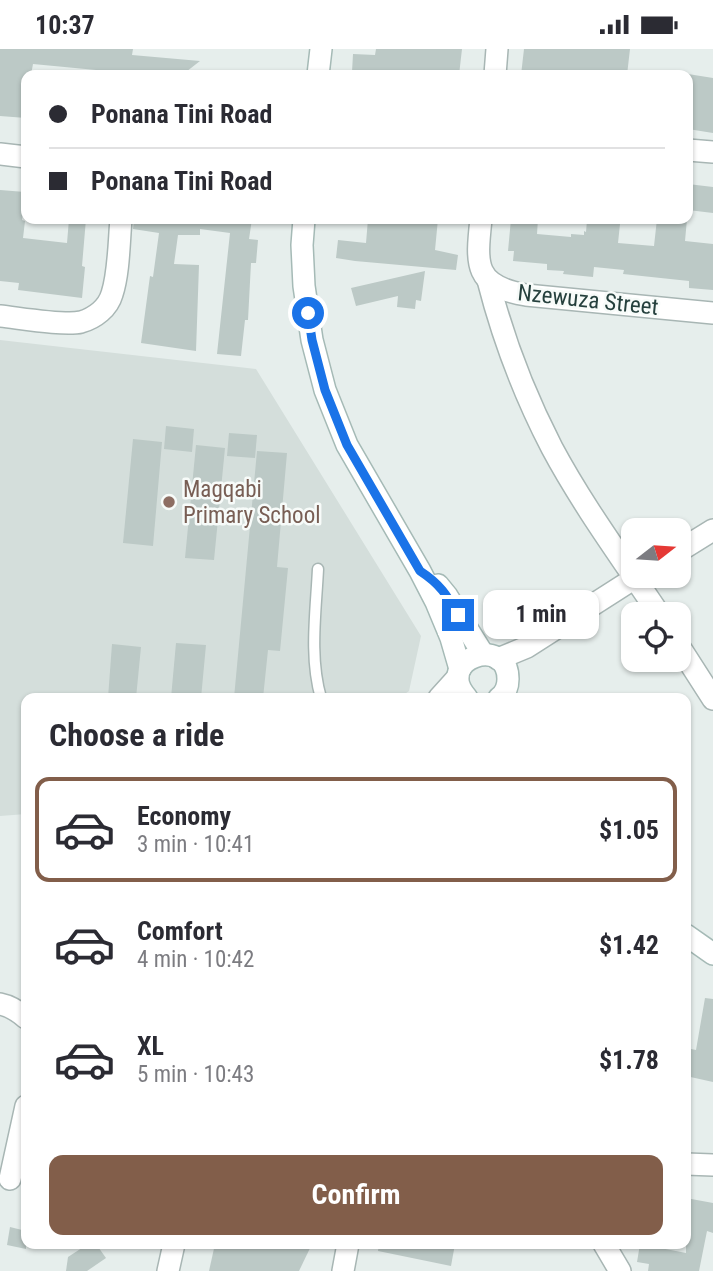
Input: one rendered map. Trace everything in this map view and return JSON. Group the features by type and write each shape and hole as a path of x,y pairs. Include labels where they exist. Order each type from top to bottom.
{"street":[{"path":"319,70 321,49"},
{"path":"495,70 497,49"},
{"path":"693,150 713,152"},
{"path":"0,154 21,156"},
{"path":"0,316 79,323 99,313 112,296 120,224"},
{"path":"304,224 304,286 312,340 325,390 347,445 436,602 451,638 462,693"},
{"name":"Nzewuza Street","path":"480,224 478,244 480,263 488,280 500,289 526,295 713,313"},
{"path":"488,280 515,370 553,450 621,554"},
{"path":"691,544 713,530"},
{"path":"420,571 434,580 447,596 501,678"},
{"path":"501,678 527,647 621,587"},
{"path":"443,693 469,658 501,678"},
{"path":"691,665 713,699"},
{"path":"691,939 713,954"},
{"path":"0,1004 21,1015"},
{"path":"12,1179 21,1132"},
{"path":"691,1164 713,1165"},
{"path":"168,1271 173,1249"},
{"path":"343,1271 347,1249"},
{"path":"607,1249 620,1271"}],"lane":[{"path":"318,569 314,658 320,693"}],"shaded area":[{"name":"Magqabi Primary School","path":"0,340 256,369 421,636 409,691 21,693 21,814 0,816"}],"building":[{"path":"0,49 133,49 132,55 200,61 188,70 96,70 33,64 32,70 21,70 21,118 0,116"},
{"path":"376,49 462,49 460,70 352,70 353,54 375,55"},
{"path":"524,49 630,49 628,70 522,70"},
{"path":"693,75 713,78 713,133 693,130"},
{"path":"693,185 713,187 713,213 693,211"},
{"path":"0,190 21,192 21,224 25,224 23,238 67,243 69,224 86,224 82,298 18,290 19,283 0,281"},
{"path":"134,224 251,224 249,239 258,240 256,263 251,263 248,320 245,320 241,356 217,354 230,233 200,229 200,235 178,235 174,264 199,265 196,351 141,343 159,233 133,229"},
{"path":"368,224 438,224 435,250 458,255 456,270 336,258 338,240 366,243"},
{"path":"511,224 538,224 537,234 571,237 571,234 584,235 587,224 620,224 618,243 654,246 656,224 687,224 685,241 713,244 713,290 689,288 689,281 623,274 624,270 594,267 593,277 563,274 564,271 547,270 547,264 513,261 514,251 508,251"},
{"path":"425,271 421,301 416,300 415,309 397,307 398,296 356,306 351,288"},
{"path":"166,426 194,429 192,452 164,449"},
{"path":"229,433 257,435 255,458 227,456"},
{"path":"133,439 162,442 153,546 123,543"},
{"path":"196,445 225,448 214,560 185,558"},
{"path":"257,451 287,453 277,567 288,568 280,651 268,650 264,693 234,693"},
{"path":"176,643 206,645 201,693 171,693"},
{"path":"112,644 141,647 136,693 108,693"},
{"path":"705,998 713,999 713,1082 691,1077 691,1049 696,1050"},
{"path":"691,1199 713,1203 713,1233 707,1231 699,1271 648,1271 649,1264 637,1262 639,1249 666,1249 686,1253 686,1249 691,1249"},
{"path":"10,1227 21,1230 21,1248 7,1245"},
{"path":"80,1249 100,1249 106,1258 87,1271 66,1271 68,1257"},
{"path":"214,1249 310,1249 299,1271 209,1271"},
{"path":"378,1249 454,1249 451,1266"}],"place":[{"name":"Magqabi Primary School","path":"169,502"}],"route":[{"path":"308,313 325,390 347,445 420,571 434,580 458,615"}]}
